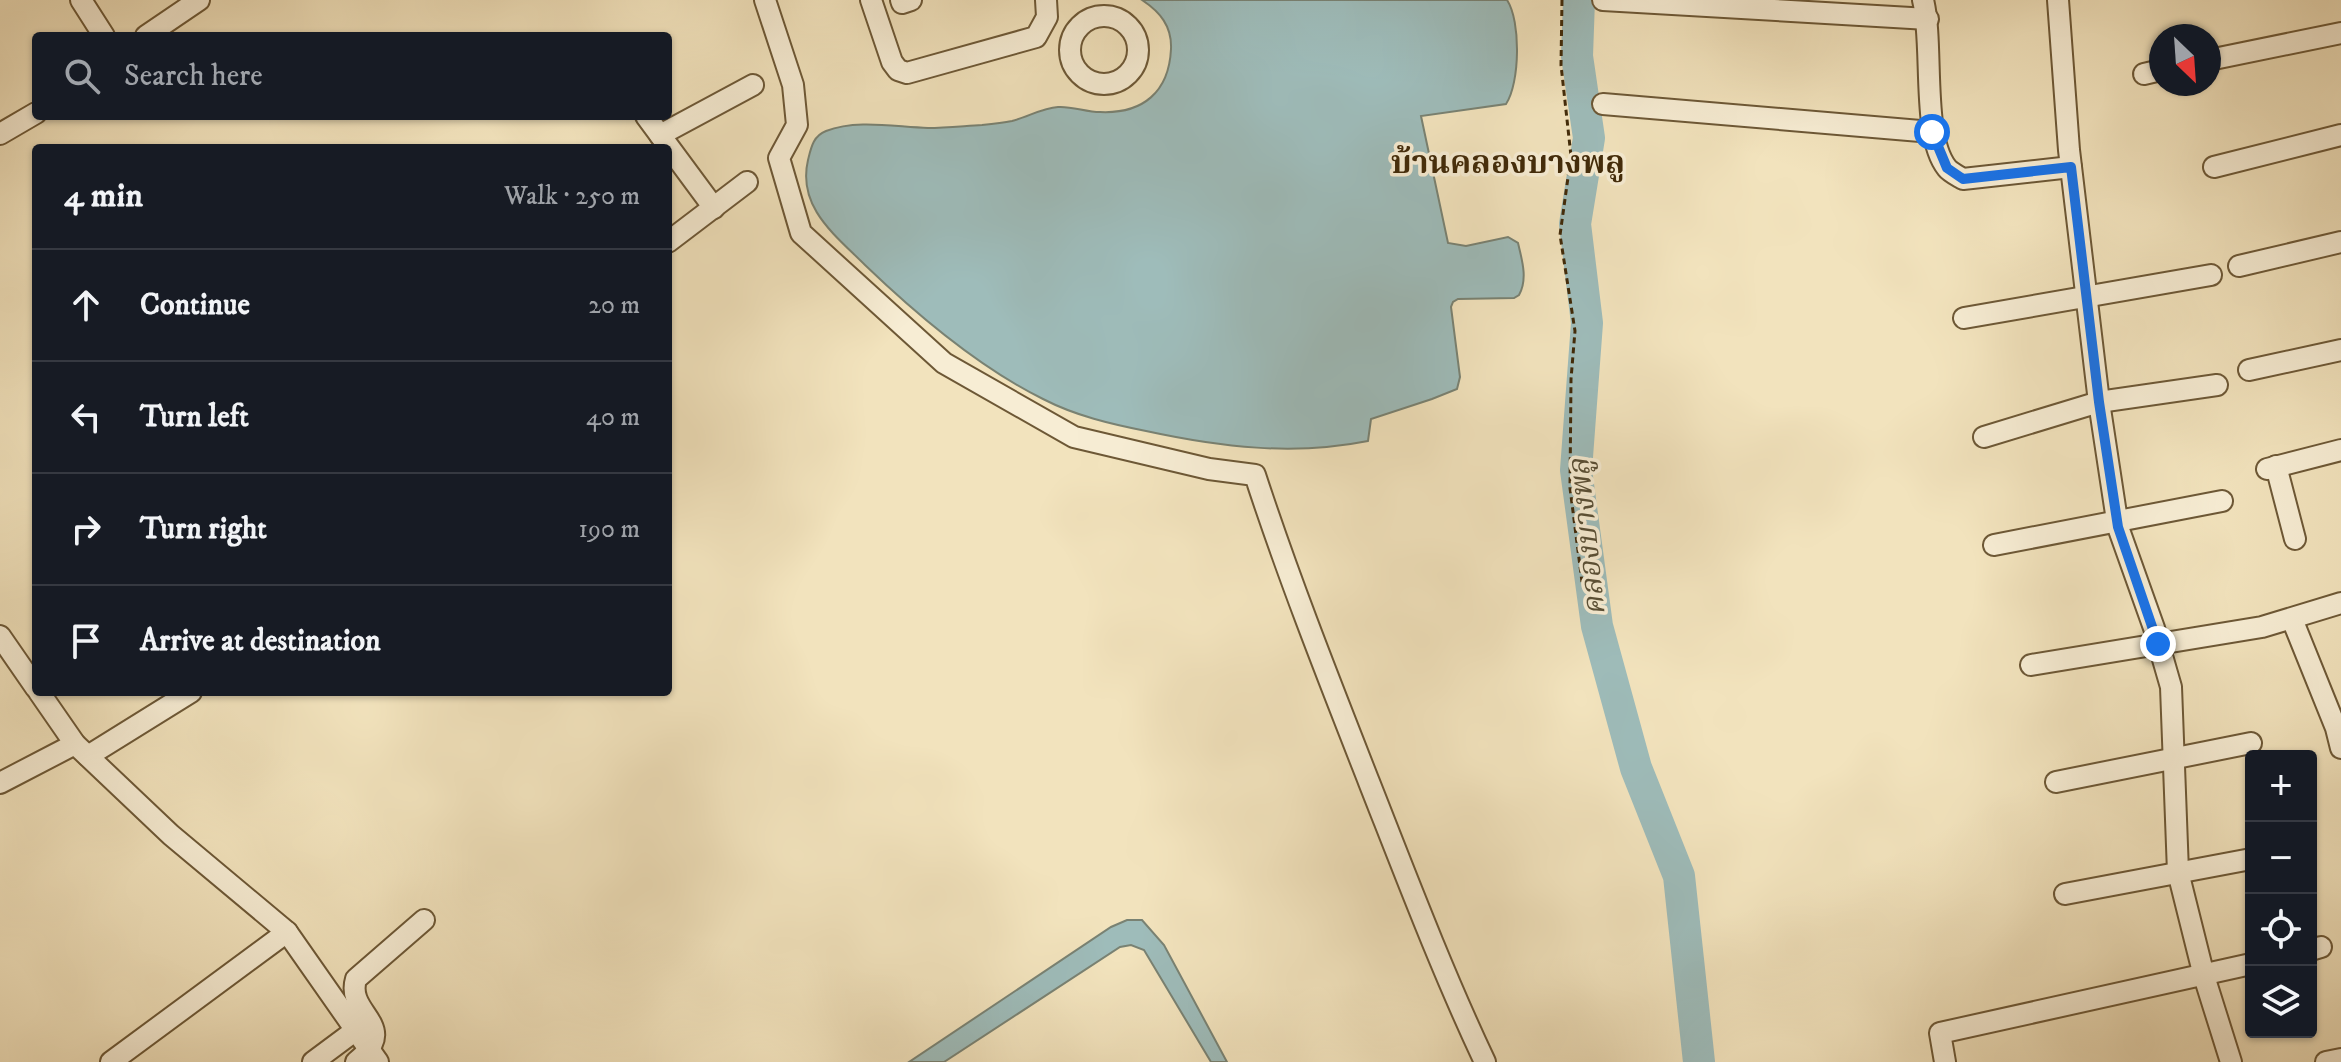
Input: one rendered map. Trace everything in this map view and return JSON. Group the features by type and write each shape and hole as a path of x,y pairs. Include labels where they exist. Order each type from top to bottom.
{"street":[{"path":"81,0 101,32"},
{"path":"152,32 199,0"},
{"path":"765,0 793,85 797,125 779,158 801,233 944,363 1074,437 1209,469 1255,475 1286,570 1392,841 1485,1062"},
{"path":"871,0 892,62 898,70 907,73 1036,37 1047,17 1046,0"},
{"path":"901,0 902,3 911,0"},
{"path":"1603,0 1925,10 1932,132 1947,168 1963,179 2071,167"},
{"path":"2058,0 2071,167 2099,402 2118,522 2171,687 2178,872 2204,976 2231,1062"},
{"path":"1042,29 1071,40"},
{"path":"2221,58 2341,33"},
{"path":"660,135 753,85"},
{"path":"1603,104 1932,132"},
{"path":"0,134 32,115"},
{"path":"649,120 667,144"},
{"path":"2214,167 2341,135"},
{"path":"672,151 714,208"},
{"path":"672,239 747,182"},
{"path":"2239,266 2341,242"},
{"path":"1964,318 2211,275"},
{"path":"2249,370 2341,350"},
{"path":"1984,437 2099,402 2217,385"},
{"path":"2295,539 2272,468 2341,450"},
{"path":"1994,545 2222,501"},
{"path":"2031,665 2262,627 2341,603"},
{"path":"2292,619 2339,734"},
{"path":"0,636 32,683"},
{"path":"42,696 82,750 171,835 287,932 356,1030 368,1058"},
{"path":"0,783 82,750 183,696"},
{"path":"2056,782 2251,743"},
{"path":"2065,894 2245,860"},
{"path":"368,1058 375,1030 373,1022 359,1006 353,990 356,979 424,920"},
{"path":"111,1062 287,932"},
{"path":"1945,1062 1940,1033 2245,966"},
{"path":"313,1062 356,1030"},
{"path":"2326,1062 2341,1059"}],"path":[{"path":"1562,0 1561,65 1571,156 1560,235 1575,331 1571,379 1570,488 1582,582"}],"water":[{"path":"1142,0 1507,0 1515,22 1517,52 1514,82 1506,104 1421,116 1448,243 1466,246 1508,237 1518,243 1523,269 1522,289 1514,298 1458,299 1453,302 1451,307 1460,377 1457,389 1371,419 1368,441 1340,446 1257,448 1174,437 1107,422 1043,399 972,356 885,284 821,219 808,192 806,177 813,143 826,131 850,125 928,128 982,125 1012,121 1052,108 1115,112 1141,104 1159,88 1165,77 1171,49 1164,20"},
{"path":"1127,920 1142,920 1164,945 1227,1062 1211,1062 1144,950 1131,945 1120,947 944,1062 909,1062 1111,927"}],"waterway":[{"name":"คลองบางพลู","path":"1579,0 1577,56 1589,138 1575,224 1587,323 1576,470 1597,626 1636,768 1679,876 1699,1062"}],"district":[{"name":"บ้านคลองบางพลู","path":"1508,164"}],"route":[{"path":"1932,132 1947,168 1963,179 2071,167 2099,402 2118,527 2158,644"}]}
